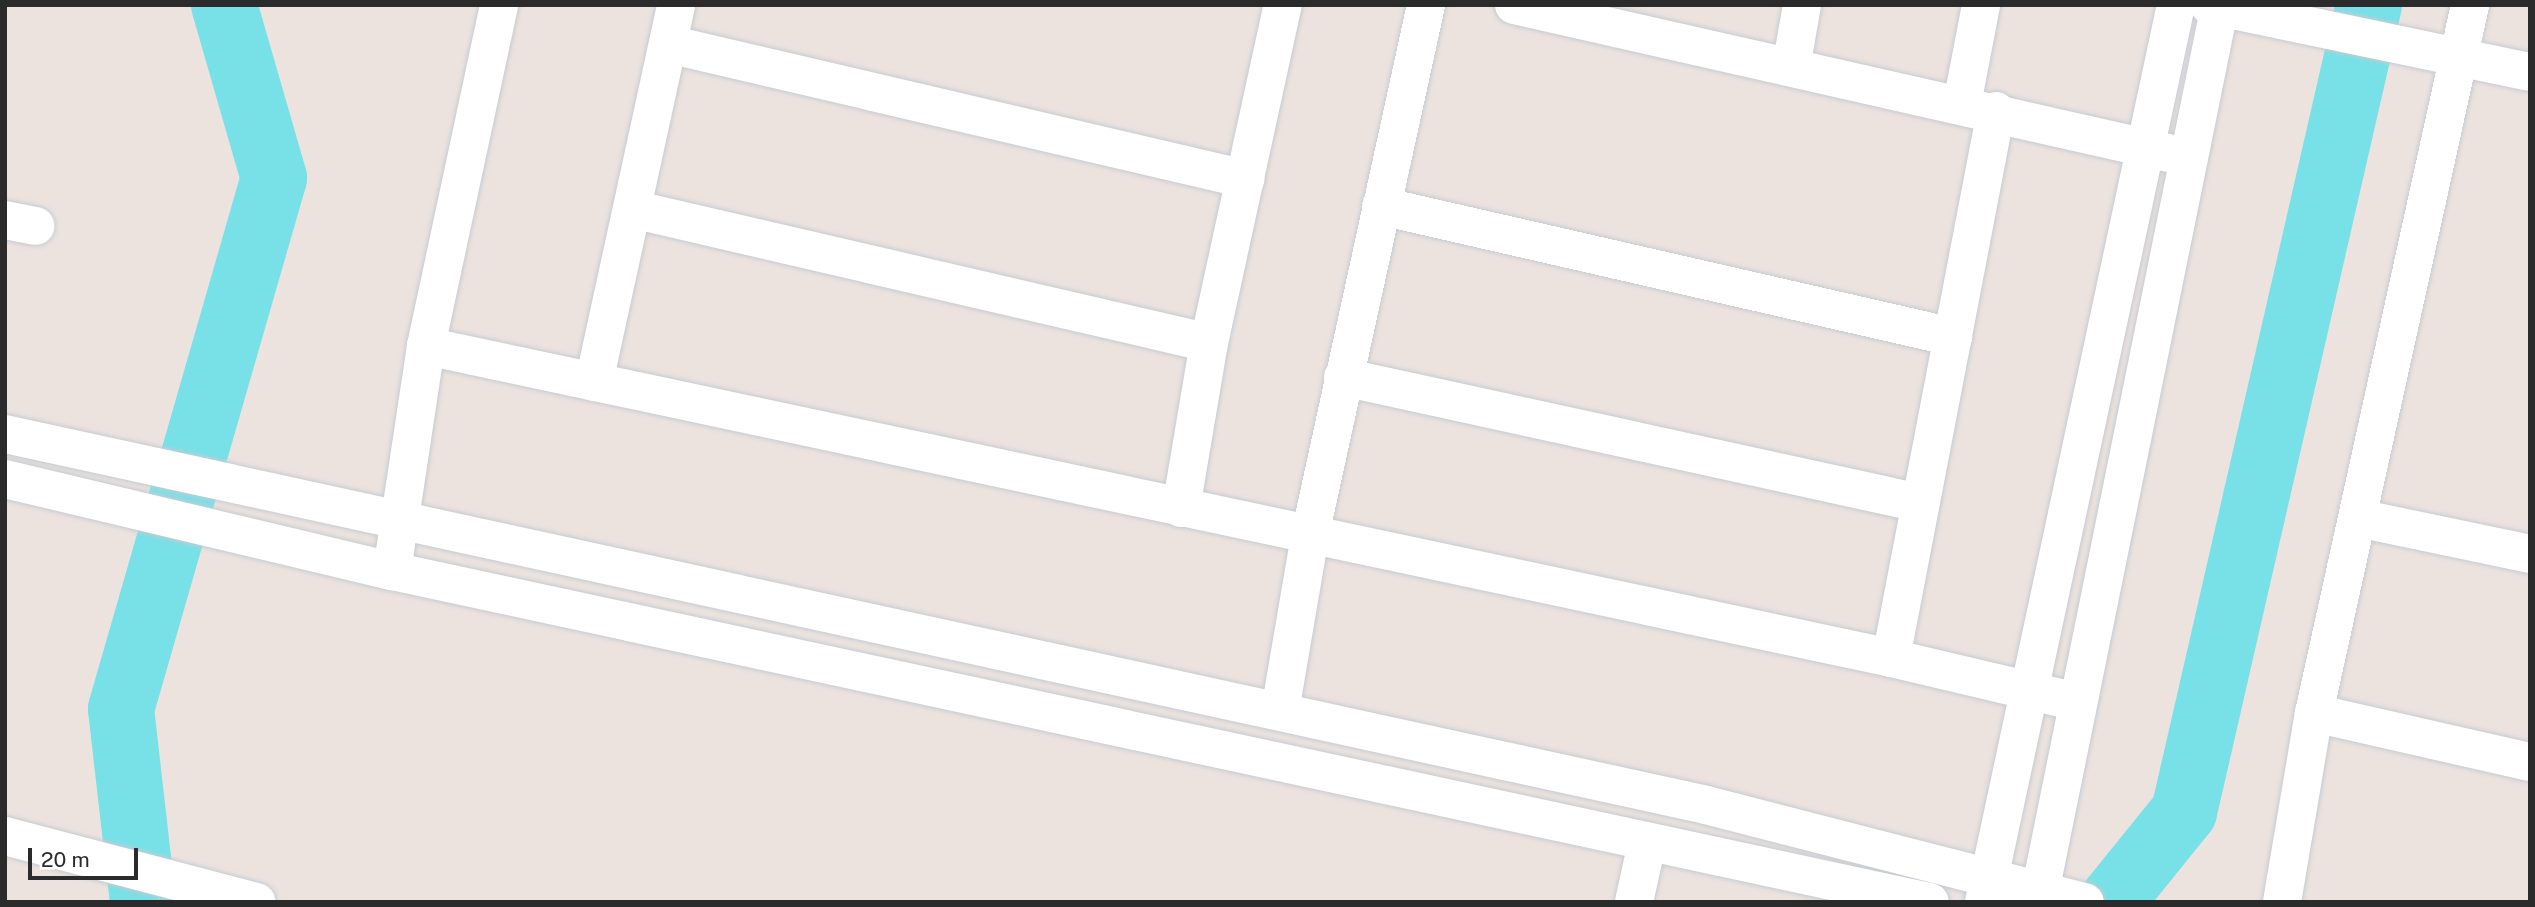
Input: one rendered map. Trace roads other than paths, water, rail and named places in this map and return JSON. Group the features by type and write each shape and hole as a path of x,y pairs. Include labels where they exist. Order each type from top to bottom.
{"street":[{"path":"392,571 398,517 426,346 499,5"},
{"path":"594,382 676,5"},
{"path":"1181,508 1209,343 1283,5"},
{"path":"1280,711 1310,536 1426,5"},
{"path":"1514,5 1619,17 1791,67 2188,157"},
{"path":"1791,67 1802,5"},
{"path":"1891,658 1954,337 1979,108 1981,5"},
{"path":"1985,889 2142,147 2176,5"},
{"path":"2282,902 2314,713 2470,5"},
{"path":"5,434 72,451 398,517 1706,805 1985,889 2057,898 2077,702 2188,157 2216,6 2530,72"},
{"path":"668,44 1245,179"},
{"path":"1381,206 1954,337"},
{"path":"632,209 1209,343"},
{"path":"426,346 1891,658 2077,702"},
{"path":"1343,377 1920,503"},
{"path":"5,479 331,553 392,571 1647,844 1930,902"},
{"path":"2358,518 2530,554"},
{"path":"2314,713 2530,762"},
{"path":"8,837 256,902"},
{"path":"1634,902 1647,844"}],"waterway":[{"path":"143,902 121,709 274,178 224,5"},
{"path":"2111,902 2184,812 2369,5"}]}
